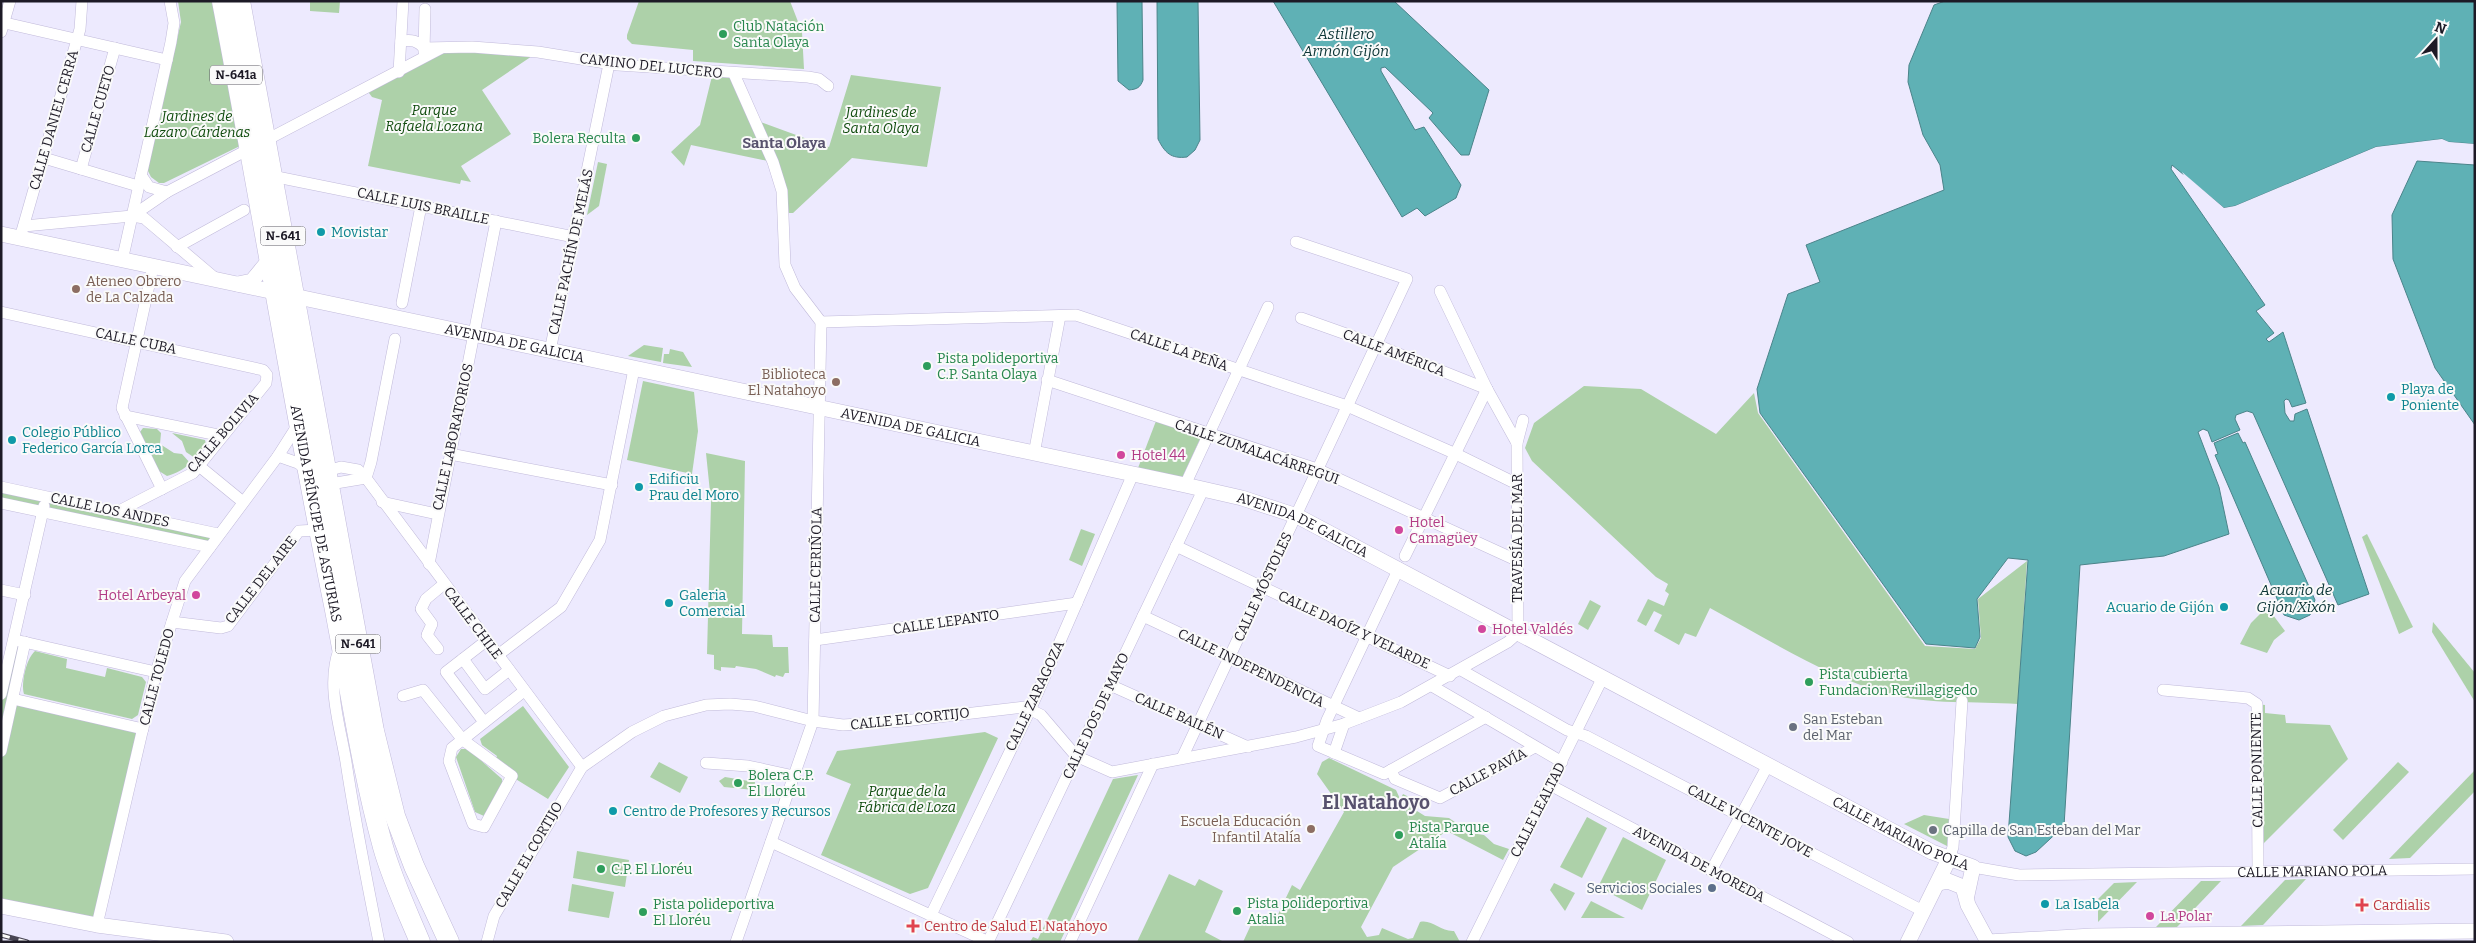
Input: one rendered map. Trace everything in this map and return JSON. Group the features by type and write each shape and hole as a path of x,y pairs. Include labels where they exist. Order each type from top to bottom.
{"highway":[{"name":"AVENIDA PRÍNCIPE DE ASTURIAS","path":"222,1 261,158 286,295 312,399 374,731 393,806 414,866 445,933"},
{"name":"AVENIDA PRÍNCIPE DE ASTURIAS","path":"240,1 261,158 271,258 286,295 298,424 341,643 361,761 384,850 418,937"}],"street":[{"path":"10,1 2,25 167,60"},
{"name":"CALLE DANIEL CERRA","path":"22,232 77,40 82,1"},
{"path":"122,261 174,23 170,1"},
{"path":"399,72 404,1"},
{"path":"424,53 425,9"},
{"path":"402,41 413,40 420,42 424,53"},
{"name":"CAMINO DEL LUCERO","path":"132,216 167,192 261,158 399,72 424,53 442,48 472,47 538,52 610,64 734,74 808,77 818,79 828,86"},
{"name":"CALLE CUETO","path":"81,169 115,48"},
{"name":"CALLE PACHÍN DE MELÁS","path":"550,351 610,64"},
{"path":"734,74 774,162 782,191 785,266 795,288 821,322"},
{"path":"44,158 81,169 140,180 149,188 167,192"},
{"name":"CALLE LUIS BRAILLE","path":"261,158 421,206 574,237"},
{"path":"402,304 421,206"},
{"path":"177,247 244,210"},
{"path":"22,232 132,216 144,218 217,280"},
{"name":"CALLE LABORATORIOS","path":"429,564 496,221"},
{"name":"AVENIDA DE GALICIA","path":"1,234 22,232 122,261 1185,485 1271,506 1402,562 1518,633"},
{"name":"CALLE MÓSTOLES","path":"1182,758 1297,516 1316,469 1407,279 1296,242"},
{"path":"237,284 252,281 271,258"},
{"path":"153,267 122,408 124,416 162,489"},
{"name":"TRAVESÍA DEL MAR","path":"1440,290 1487,389 1517,443"},
{"path":"1185,485 1268,307"},
{"name":"CALLE CUBA","path":"1,312 137,340 263,370 267,376"},
{"name":"CALLE LA PEÑA","path":"821,322 1076,315 1347,406 1456,454 1517,484"},
{"path":"1034,454 1060,316"},
{"name":"CALLE AMÉRICA","path":"1301,318 1377,345 1487,389"},
{"name":"CALLE CERIÑOLA","path":"736,942 813,721 821,322"},
{"path":"313,503 319,486 328,478 366,478 371,462 395,339"},
{"path":"498,655 565,602 600,540 634,369"},
{"name":"CALLE BOLIVIA","path":"119,511 193,473 266,383 267,376"},
{"name":"CALLE ZUMALACÁRREGUI","path":"1047,380 1316,469 1516,560"},
{"path":"1486,718 1384,774 1318,746 1322,731 1366,636 1487,389"},
{"name":"CALLE TOLEDO","path":"97,926 156,672 185,581 218,534 278,456 312,399"},
{"path":"124,416 223,436"},
{"name":"TRAVESÍA DEL MAR","path":"1518,633 1516,560 1517,443 1523,420"},
{"path":"450,454 612,485"},
{"path":"278,456 298,463 306,469"},
{"path":"199,466 243,502"},
{"name":"CALLE ZARAGOZA","path":"931,915 1031,708 1132,474"},
{"name":"CALLE CHILE","path":"366,478 382,502 582,767"},
{"name":"CALLE LOS ANDES","path":"1,487 119,511 218,534"},
{"name":"CALLE DOS DE MAYO","path":"988,942 1203,490"},
{"path":"1,750 13,700 25,595 46,497"},
{"path":"382,502 438,514"},
{"name":"CALLE LOS ANDES","path":"1,503 210,547"},
{"name":"CALLE DEL AIRE","path":"172,622 221,628 228,626 299,531 318,530"},
{"name":"CALLE DAOÍZ Y VELARDE","path":"1176,546 1366,636 1456,673 1576,733"},
{"path":"438,649 427,635 432,624 421,609 426,599 444,584"},
{"path":"1,590 25,595"},
{"name":"CALLE LEPANTO","path":"814,640 1076,603"},
{"name":"CALLE INDEPENDENCIA","path":"1143,616 1359,718"},
{"path":"1031,708 1041,715 1076,756 1112,772 1248,747 1322,731 1344,724 1401,702 1432,686 1508,642 1518,633"},
{"name":"CALLE MARIANO POLA","path":"1518,633 1949,859 1972,867 2019,875 2475,869"},
{"path":"484,722 446,672 486,640"},
{"path":"20,641 156,672"},
{"path":"1,694 20,641"},
{"path":"341,643 335,660 333,687 354,814 379,942"},
{"path":"463,659 485,689 509,670"},
{"name":"CALLE LEALTAD","path":"1472,942 1603,677"},
{"name":"CALLE BAILÉN","path":"1110,685 1248,747"},
{"path":"1432,686 1562,762"},
{"path":"403,696 423,690 463,740 512,776 484,827 472,824 449,761 452,748 463,740 524,691"},
{"name":"CALLE PONIENTE","path":"2163,690 2248,698 2256,704 2258,872"},
{"path":"13,700 143,729"},
{"path":"1908,942 1939,883 1954,847 1962,701"},
{"name":"CALLE EL CORTIJO","path":"487,942 494,916 582,767 632,732 664,716 686,708 706,705 754,706 813,721 843,726 904,721 1011,708 1031,708"},
{"path":"1334,753 1344,724"},
{"name":"CALLE VICENTE JOVE","path":"1576,733 1586,736 1923,911"},
{"name":"CALLE PAVÍA","path":"1391,770 1395,779 1440,798 1535,746"},
{"path":"706,763 748,766 794,776"},
{"path":"1070,942 1153,764"},
{"path":"1711,871 1768,765"},
{"name":"AVENIDA DE MOREDA","path":"1550,785 1848,942"},
{"path":"771,842 988,942"},
{"path":"1966,894 1972,867"},
{"path":"1939,883 1956,882 1964,887 1968,905 1988,942 2012,939 2475,931"},
{"path":"2,907 97,926 226,942"}],"green space":[{"name":"Jardines de Lázaro Cárdenas","path":"178,1 213,1 242,145 164,183 159,183 151,177 147,169 181,22"},
{"path":"310,1 340,1 339,13 310,11"},
{"name":"Club Natación Santa Olaya","path":"639,1 790,1 802,32 804,69 693,61 693,50 632,44 627,39 627,35"},
{"name":"Parque Rafaela Lozana","path":"435,52 538,52 482,90 511,134 461,166 471,182 461,180 460,184 368,166 382,100 372,97 366,89"},
{"name":"Jardines de Santa Olaya","path":"713,72 734,74 755,120 829,147 851,75 941,87 927,167 852,158 793,213 783,213 773,162 691,145 684,166 671,152 700,125"},
{"path":"598,162 607,164 599,206 587,215"},
{"path":"644,345 663,348 661,362 628,356"},
{"path":"670,349 683,352 692,367 663,363 664,354 669,354"},
{"path":"643,381 694,392 698,431 692,474 627,460"},
{"path":"1584,386 1641,389 1716,434 1754,393 1758,413 1925,646 1975,649 1981,638 1978,599 2027,561 2018,704 1920,700 1889,694 1821,668 1710,608 1696,637 1685,633 1679,645 1654,631 1662,615 1654,611 1646,626 1637,621 1648,599 1664,606 1669,594 1665,591 1668,584 1656,577 1532,461 1525,448 1534,423"},
{"path":"1156,421 1201,437 1182,478 1138,468"},
{"path":"143,428 157,429 161,433 160,444 174,453 182,454 190,463 180,471 167,476 159,471 140,432"},
{"path":"172,433 205,440 206,444 195,458 186,452 182,441"},
{"path":"706,453 745,461 742,634 772,635 773,647 788,647 789,673 785,673 783,677 776,675 775,677 756,669 736,666 735,668 721,667 721,671 714,669 714,655 707,654 711,502"},
{"path":"1,487 213,531 210,547 1,503"},
{"path":"1081,529 1095,534 1082,566 1069,560"},
{"path":"2367,534 2413,627 2399,634 2362,537"},
{"path":"1590,600 1601,606 1588,630 1578,624"},
{"path":"2267,607 2285,631 2274,640 2267,653 2240,644 2251,623"},
{"path":"2433,622 2475,673 2475,702 2432,632"},
{"path":"15,640 25,642 13,700 143,729 97,925 1,906 1,694"},
{"path":"35,651 67,659 66,668 105,677 107,668 142,677 146,682 138,715 132,719 24,694 25,671"},
{"path":"2257,704 2265,705 2265,713 2285,715 2286,723 2330,725 2348,759 2258,849"},
{"path":"523,706 569,767 548,799 514,778 495,760 497,756 482,745 480,739"},
{"name":"Parque de la Fábrica de Loza","path":"985,732 998,738 928,888 910,894 821,855 851,784 826,774 837,751"},
{"path":"461,749 468,749 502,779 502,785 484,816 475,812 456,757"},
{"path":"1329,758 1396,790 1410,821 1401,798 1403,794 1411,798 1417,811 1425,816 1449,818 1471,833 1484,835 1494,844 1509,849 1503,860 1447,831 1393,867 1361,927 1367,937 1379,935 1382,928 1408,939 1413,938 1420,922 1429,922 1445,930 1454,931 1460,942 1243,942 1256,914 1274,923 1292,885 1300,890 1344,812 1317,774 1322,762"},
{"path":"659,762 688,777 680,793 650,777"},
{"path":"2398,762 2409,772 2343,840 2333,830"},
{"path":"2475,770 2475,791 2410,858 2389,859"},
{"path":"1138,775 1060,942 1030,942 1033,937 1038,939 1113,779"},
{"name":"Bolera C.P. El Lloréu","path":"725,777 755,782 754,790 724,787 719,781"},
{"path":"1924,815 1949,819 1947,846 1904,824"},
{"path":"1587,817 1607,828 1582,878 1560,867"},
{"path":"1623,837 1666,860 1642,910 1598,887"},
{"name":"C.P. El Lloréu","path":"577,851 629,860 625,887 573,878"},
{"path":"1169,874 1195,886 1199,879 1223,891 1205,932 1224,942 1137,942"},
{"path":"2306,879 2263,925 2241,926 2285,880"},
{"path":"2201,881 2221,881 2177,927 2156,927"},
{"path":"2137,882 2098,922 2098,899 2114,883"},
{"path":"1554,883 1575,893 1565,911 1550,890"},
{"name":"C.P. El Lloréu","path":"572,884 614,892 609,918 568,911"},
{"path":"1591,901 1625,918 1581,918"}],"water":[{"path":"1117,1 1142,1 1143,80 1136,89 1132,90 1129,90 1118,81"},
{"path":"1157,1 1198,1 1200,140 1195,150 1187,157 1177,157 1169,154 1158,139"},
{"name":"Astillero Armón Gijón","path":"1273,1 1394,1 1489,90 1469,155 1461,155 1429,118 1433,113 1385,67 1381,68 1415,130 1424,127 1461,185 1456,198 1425,216 1417,208 1402,217"},
{"path":"1945,1 2475,1 2475,144 2448,142 2442,139 2376,147 2235,206 2224,208 2172,165 2171,169 2265,305 2256,311 2274,333 2266,339 2269,342 2283,332 2306,403 2292,407 2289,400 2286,399 2284,401 2285,413 2290,421 2294,421 2295,414 2307,409 2369,594 2338,605 2253,413 2247,411 2236,415 2235,419 2240,430 2212,442 2208,431 2203,429 2198,432 2219,487 2229,534 2164,556 2080,565 2064,826 2036,852 2026,856 2015,851 2008,837 2028,560 2008,558 1977,599 1980,637 1975,648 1926,644 1760,413 1757,389 1788,294 1820,282 1806,245 1944,190 1940,165 1923,135 1908,82 1909,65 1934,5"},
{"path":"2417,161 2475,165 2475,425 2435,368 2393,259 2392,215"},
{"name":"Acuario de Gijón/Xixón","path":"2238,433 2243,443 2245,442 2315,600 2310,615 2299,620 2284,615 2215,455 2218,454 2214,443"}],"pier":[{"path":"2442,139 2449,142 2475,144 2475,146 2447,145 2441,142 2376,149 2236,209 2223,210 2186,180 2182,172 2224,208 2235,206 2376,147"}],"railway":[{"path":"1,935 27,942"}],"place":[{"name":"Club Natación Santa Olaya","path":"723,34"},
{"name":"Bolera Reculta","path":"636,138"},
{"name":"Movistar","path":"321,232"},
{"name":"Ateneo Obrero de La Calzada","path":"76,289"},
{"name":"Pista polideportiva C.P. Santa Olaya","path":"927,366"},
{"name":"Biblioteca El Natahoyo","path":"836,382"},
{"name":"Playa de Poniente","path":"2391,397"},
{"name":"Colegio Público Federico García Lorca","path":"12,440"},
{"name":"Hotel 44","path":"1121,455"},
{"name":"Edificiu Prau del Moro","path":"639,487"},
{"name":"Hotel Camagüey","path":"1399,530"},
{"name":"Hotel Arbeyal","path":"196,595"},
{"name":"Galeria Comercial","path":"669,603"},
{"name":"Acuario de Gijón","path":"2224,607"},
{"name":"Hotel Valdés","path":"1482,629"},
{"name":"Pista cubierta Fundacion Revillagigedo","path":"1809,682"},
{"name":"San Esteban del Mar","path":"1793,727"},
{"name":"Bolera C.P. El Lloréu","path":"738,783"},
{"name":"Centro de Profesores y Recursos","path":"613,811"},
{"name":"Escuela Educación Infantil Atalía","path":"1311,829"},
{"name":"Capilla de San Esteban del Mar","path":"1933,830"},
{"name":"Pista Parque Atalía","path":"1399,835"},
{"name":"C.P. El Lloréu","path":"601,869"},
{"name":"Servicios Sociales","path":"1712,888"},
{"name":"La Isabela","path":"2045,904"},
{"name":"Cardialis","path":"2362,905"},
{"name":"Pista polideportiva Atalia","path":"1237,911"},
{"name":"Pista polideportiva El Lloréu","path":"643,912"},
{"name":"La Polar","path":"2150,916"},
{"name":"Centro de Salud El Natahoyo","path":"913,926"}],"district":[{"name":"Santa Olaya","path":"784,143"},
{"name":"El Natahoyo","path":"1376,802"}]}
